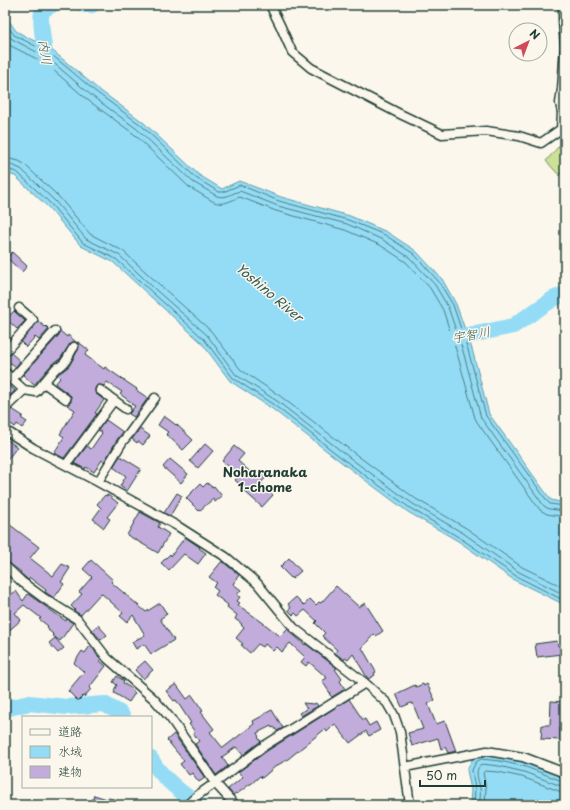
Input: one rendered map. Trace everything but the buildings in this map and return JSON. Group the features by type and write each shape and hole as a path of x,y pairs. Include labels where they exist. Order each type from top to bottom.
{"street":[{"path":"270,5 292,52 306,64 398,114 442,134 486,131 519,136 542,143 561,129 562,112 560,103 565,46 562,22 563,5"},
{"path":"5,352 33,320 19,308"},
{"path":"12,379 56,331"},
{"path":"5,372 24,390 36,392 56,368 60,367 74,347"},
{"path":"44,383 66,399"},
{"path":"5,408 24,390"},
{"path":"100,390 126,408"},
{"path":"98,482 123,441 155,398"},
{"path":"66,465 114,400"},
{"path":"5,430 33,448 179,527 226,557 257,583 294,628 365,683 387,703 394,715 400,732 410,805"},
{"path":"5,566 22,582 45,599 77,619 107,658 154,699 171,719 215,783 235,805"},
{"path":"187,805 198,795 264,746 365,683"},
{"path":"405,767 487,751 523,757 565,773"}],"green space":[{"path":"565,139 565,174 558,174 546,161"}],"water":[{"name":"Yoshino River","path":"5,15 16,31 53,51 98,89 143,122 199,175 222,189 239,181 281,197 350,216 387,232 416,251 442,279 456,304 472,349 489,414 551,500 565,503 565,605 514,580 458,541 408,512 271,408 230,381 201,342 113,262 81,246 48,207 15,176 5,173"},
{"path":"481,755 500,757 527,763 565,778 565,805 470,805 471,790 467,770 473,758"}],"waterway":[{"name":"内川","path":"47,67 41,17 44,10 52,5"},
{"name":"内川","path":"85,5 92,5"},
{"name":"宇智川","path":"445,339 513,326 553,299 565,294"},
{"path":"5,709 29,703 67,707 104,704 120,713 122,716"},
{"path":"152,760 166,778 199,805"}],"district":[{"name":"Noharanaka 1-chome","path":"265,478"}]}
